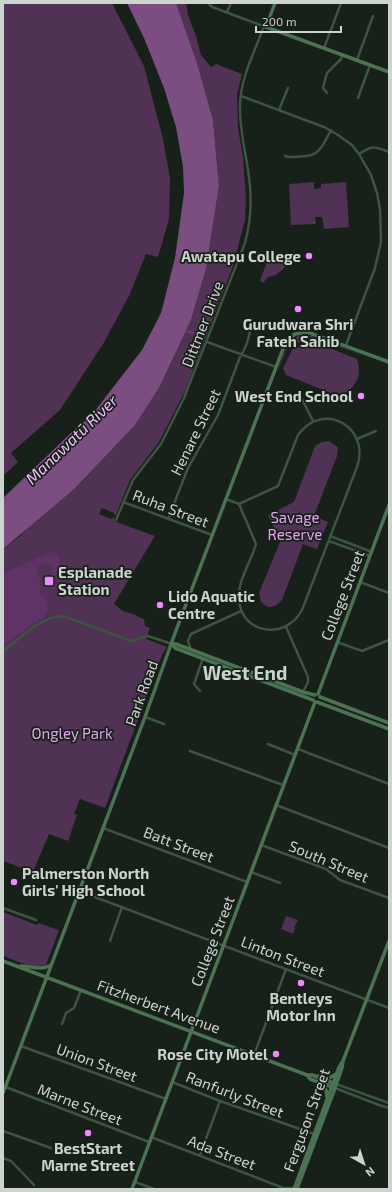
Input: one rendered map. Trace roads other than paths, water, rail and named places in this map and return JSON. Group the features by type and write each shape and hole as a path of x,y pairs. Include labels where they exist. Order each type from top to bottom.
{"main road":[{"path":"275,3 265,27 389,72"},
{"name":"Park Road","path":"3,1093 286,342 295,334 303,332 311,333 389,362"},
{"name":"College Street","path":"318,695 389,505"},
{"path":"172,644 175,648 189,651 300,692 315,701 389,729"},
{"path":"189,651 203,658 244,671"},
{"path":"300,692 318,695 389,723"},
{"path":"315,701 320,700 318,695"},
{"path":"315,701 313,696 318,695"},
{"name":"College Street","path":"132,1189 315,701"},
{"name":"Ferguson Street","path":"297,1189 334,1086 336,1074 343,1061 389,941"},
{"name":"Fitzherbert Avenue","path":"3,961 306,1075 316,1076 334,1086"},
{"path":"18,966 44,968 51,965"},
{"name":"Ferguson Street","path":"297,1189 314,1134 342,1068 343,1061"},
{"path":"316,1076 329,1078 336,1074"},
{"name":"Fitzherbert Avenue","path":"306,1075 310,1079 334,1086"},
{"path":"321,1083 326,1090 328,1098"}],"street":[{"path":"208,3 212,7 265,27"},
{"path":"227,12 231,3"},
{"path":"324,48 341,3"},
{"path":"357,60 373,16"},
{"name":"Dittmer Drive","path":"116,520 133,480 161,444 190,386 242,251 250,220 251,200 249,176 241,130 241,96 246,74 265,27"},
{"path":"327,93 323,88 327,73 341,59 342,55"},
{"path":"358,98 370,65"},
{"path":"279,110 288,88"},
{"path":"241,96 331,130 347,141 359,154 369,171 377,193 381,218 381,238 375,268 346,345"},
{"path":"285,156 311,156 315,154 321,148 331,130"},
{"path":"359,154 371,147 376,147 389,152"},
{"name":"Henare Street","path":"168,519 188,468 218,415 249,337 250,330"},
{"path":"207,342 276,368"},
{"path":"302,399 313,421"},
{"path":"226,499 239,504 278,486 298,435 303,428 313,421 326,418 341,422 350,428 357,439 360,450 358,462 329,540 302,610 295,620 286,627 273,630 262,629 250,622 242,611 239,602 240,588 256,544 239,504"},
{"path":"357,439 376,431"},
{"name":"Ruha Street","path":"123,502 212,535"},
{"path":"330,536 371,554"},
{"path":"329,540 371,554"},
{"path":"360,582 389,593"},
{"path":"189,651 188,641 191,634 242,611"},
{"path":"3,651 39,624 54,617 63,616 131,641 148,636 172,644"},
{"path":"286,627 308,677 308,682 300,692"},
{"path":"337,642 362,651 389,640"},
{"path":"200,691 194,684 203,658"},
{"path":"145,717 164,724"},
{"path":"268,744 295,755"},
{"path":"297,749 389,784"},
{"path":"190,750 283,785"},
{"path":"276,805 389,848"},
{"name":"Batt Street","path":"103,828 247,882"},
{"name":"South Street","path":"261,845 326,870 340,880 389,898"},
{"path":"251,872 280,883"},
{"name":"Linton Street","path":"79,891 389,1008"},
{"path":"3,908 36,920"},
{"path":"110,941 122,908"},
{"path":"254,1055 286,969"},
{"path":"62,1024 66,1013 74,1008 81,990"},
{"name":"Union Street","path":"21,1046 166,1098"},
{"name":"Ranfurly Street","path":"172,1081 220,1101 314,1134"},
{"name":"Fitzherbert Avenue","path":"334,1086 387,1102"},
{"name":"Fitzherbert Avenue","path":"334,1086 389,1108"},
{"name":"Marne Street","path":"4,1087 150,1139"},
{"path":"200,1155 220,1101"},
{"path":"384,1107 387,1102"},
{"path":"3,1131 51,1148"},
{"name":"Ada Street","path":"150,1139 200,1155 286,1189 297,1189"},
{"path":"3,1158 11,1162 34,1185"},
{"path":"135,1182 154,1189"}],"water":[{"name":"Manawatū River","path":"127,3 176,3 197,63 213,120 219,186 206,269 191,320 160,386 135,425 73,490 3,549 3,498 72,432 91,416 142,350 161,313 175,258 184,193 183,167 176,127 164,88 144,38"}],"waterway":[{"path":"186,331 194,333"}],"place":[{"name":"Awatapu College","path":"309,256"},
{"name":"Gurudwara Shri Fateh Sahib","path":"298,309"},
{"name":"West End School","path":"361,396"},
{"name":"Esplanade Station","path":"49,581"},
{"name":"Lido Aquatic Centre","path":"160,605"},
{"name":"Palmerston North Girls' High School","path":"14,882"},
{"name":"Bentleys Motor Inn","path":"301,983"},
{"name":"Rose City Motel","path":"276,1054"},
{"name":"BestStart Marne Street","path":"88,1133"}],"district":[{"name":"West End","path":"245,672"}],"park label":[{"name":"Savage Reserve","path":"295,526"},
{"name":"Ongley Park","path":"72,733"}]}
